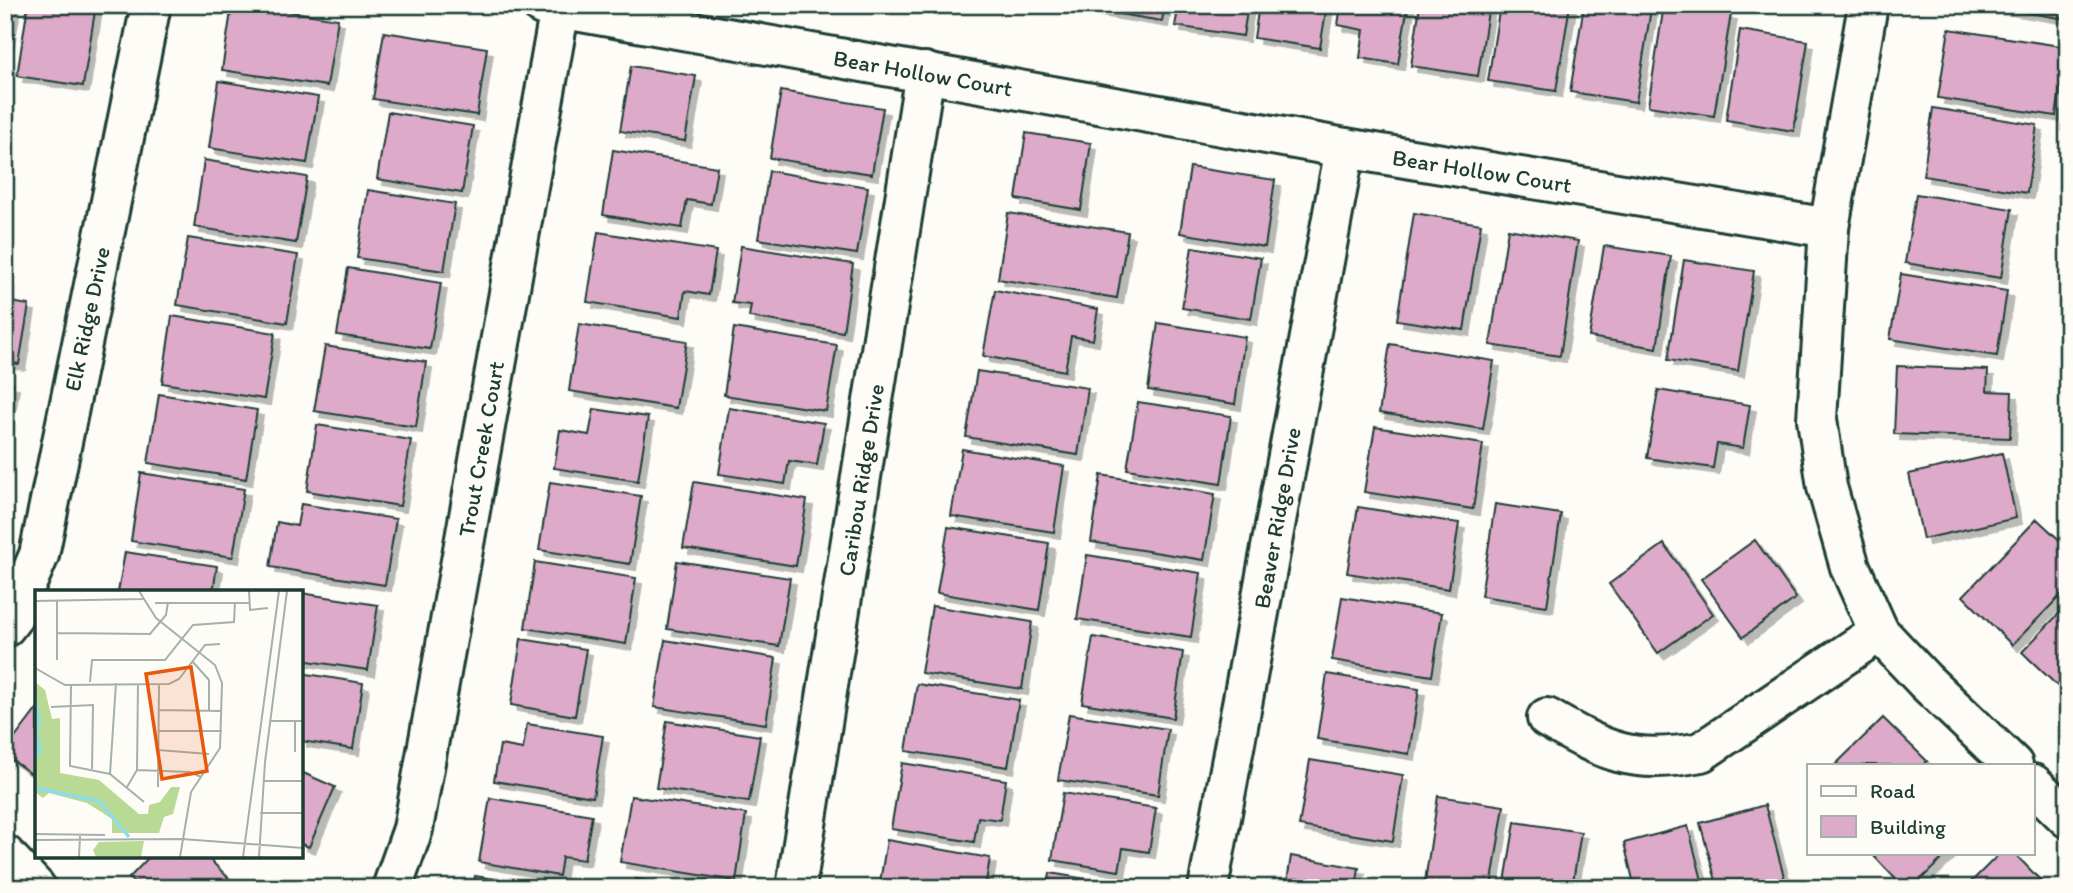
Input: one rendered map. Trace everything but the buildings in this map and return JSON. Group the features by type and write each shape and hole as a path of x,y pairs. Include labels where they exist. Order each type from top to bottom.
{"street":[{"name":"Elk Ridge Drive","path":"5,627 12,618 38,555 151,5"},
{"path":"1868,5 1829,228 1817,419 1827,488 1850,567 1879,632 1925,681 2012,764"},
{"name":"Bear Hollow Court","path":"551,7 1345,148 1829,228"},
{"name":"Trout Creek Court","path":"392,888 413,829 551,7"},
{"name":"Caribou Ridge Drive","path":"796,888 925,72"},
{"name":"Beaver Ridge Drive","path":"1208,888 1345,148"},
{"path":"1547,718 1591,743 1622,755 1667,758 1701,752 1879,632"},
{"path":"2035,786 2068,818"},
{"path":"5,855 36,888"}]}
